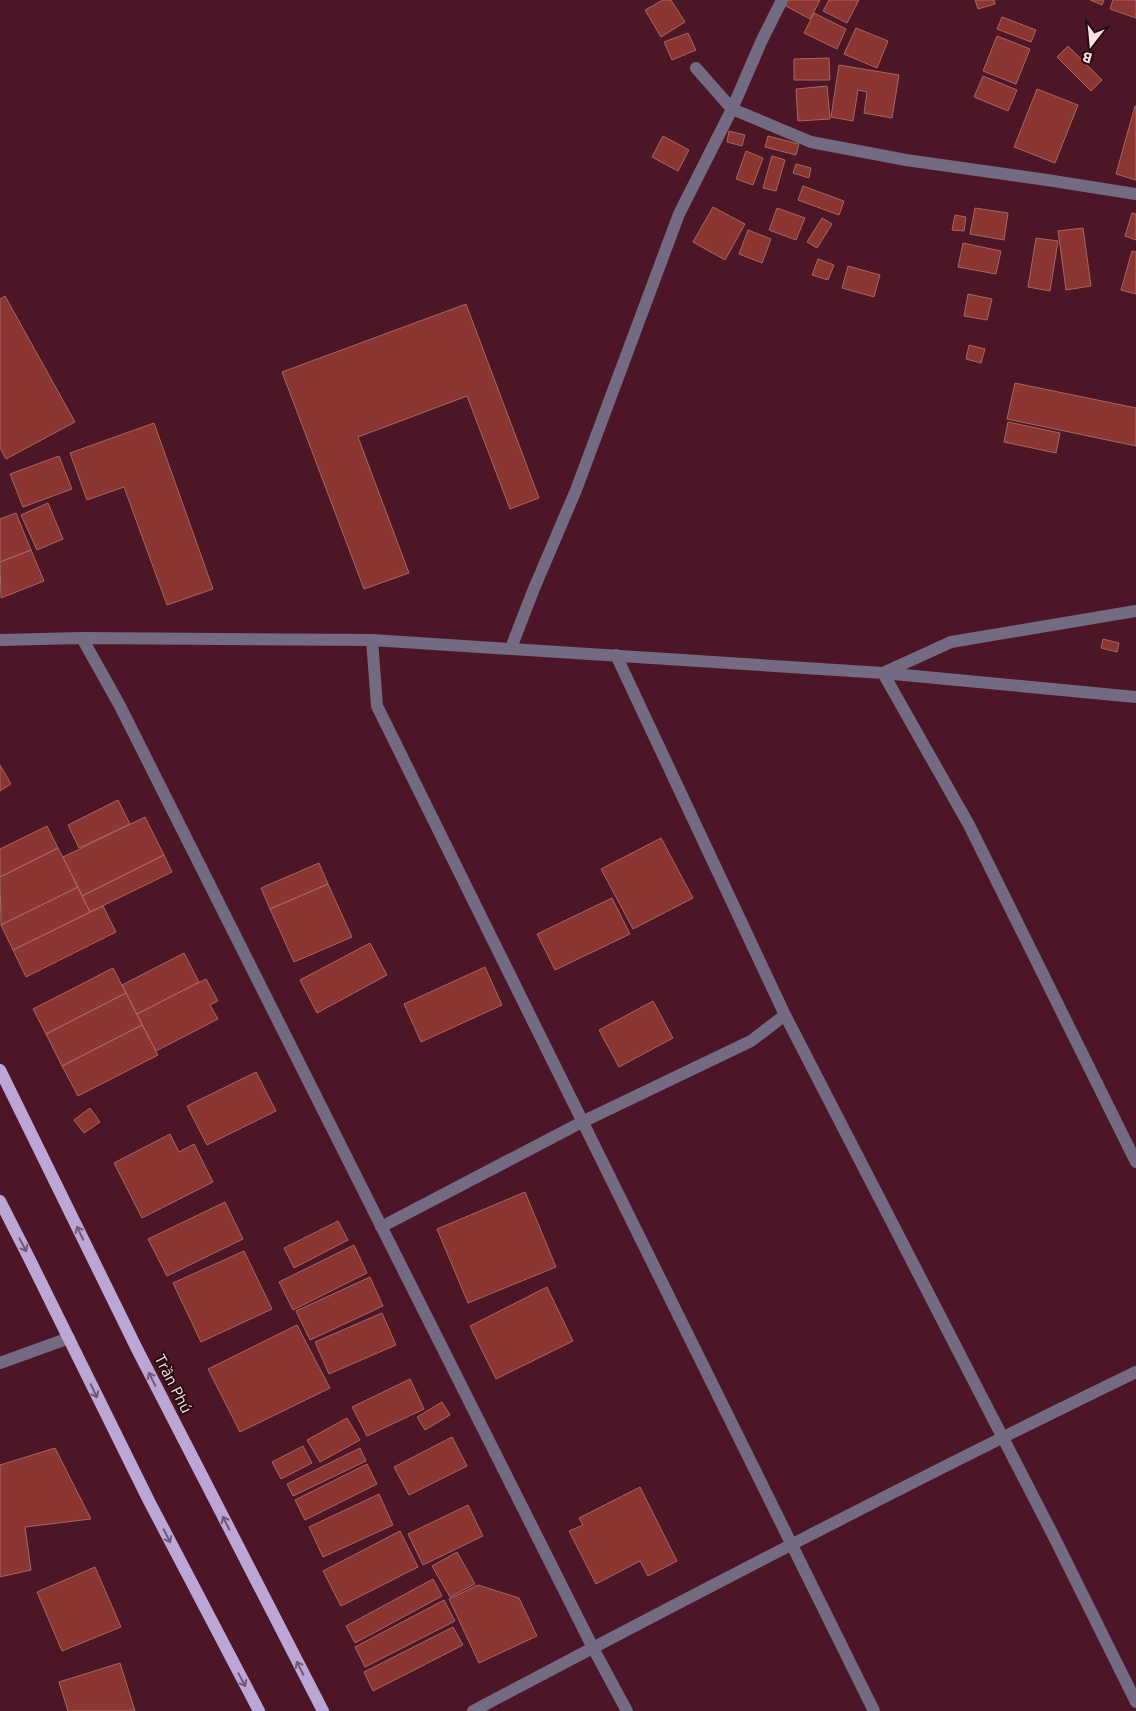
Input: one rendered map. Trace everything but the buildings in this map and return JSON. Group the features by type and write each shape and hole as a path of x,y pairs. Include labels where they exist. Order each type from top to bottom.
{"main road":[{"name":"Trần Phú","path":"0,1070 137,1349 323,1711"},
{"path":"0,1201 148,1501 259,1711"}],"street":[{"path":"511,648 532,591 576,490 679,214 732,109 762,40 782,0"},
{"path":"696,68 732,109 811,142 906,160 1136,194"},
{"path":"883,673 951,642 1136,611"},
{"path":"0,640 82,638 372,640 883,673 1136,697"},
{"path":"82,638 120,706 593,1648 627,1711"},
{"path":"372,640 376,706 874,1711"},
{"path":"616,655 785,1015 1136,1702"},
{"path":"883,673 969,825 1136,1162"},
{"path":"381,1227 582,1122 751,1042 785,1015"},
{"path":"0,1363 69,1338"},
{"path":"474,1711 792,1544 1002,1437 1136,1372"}]}
